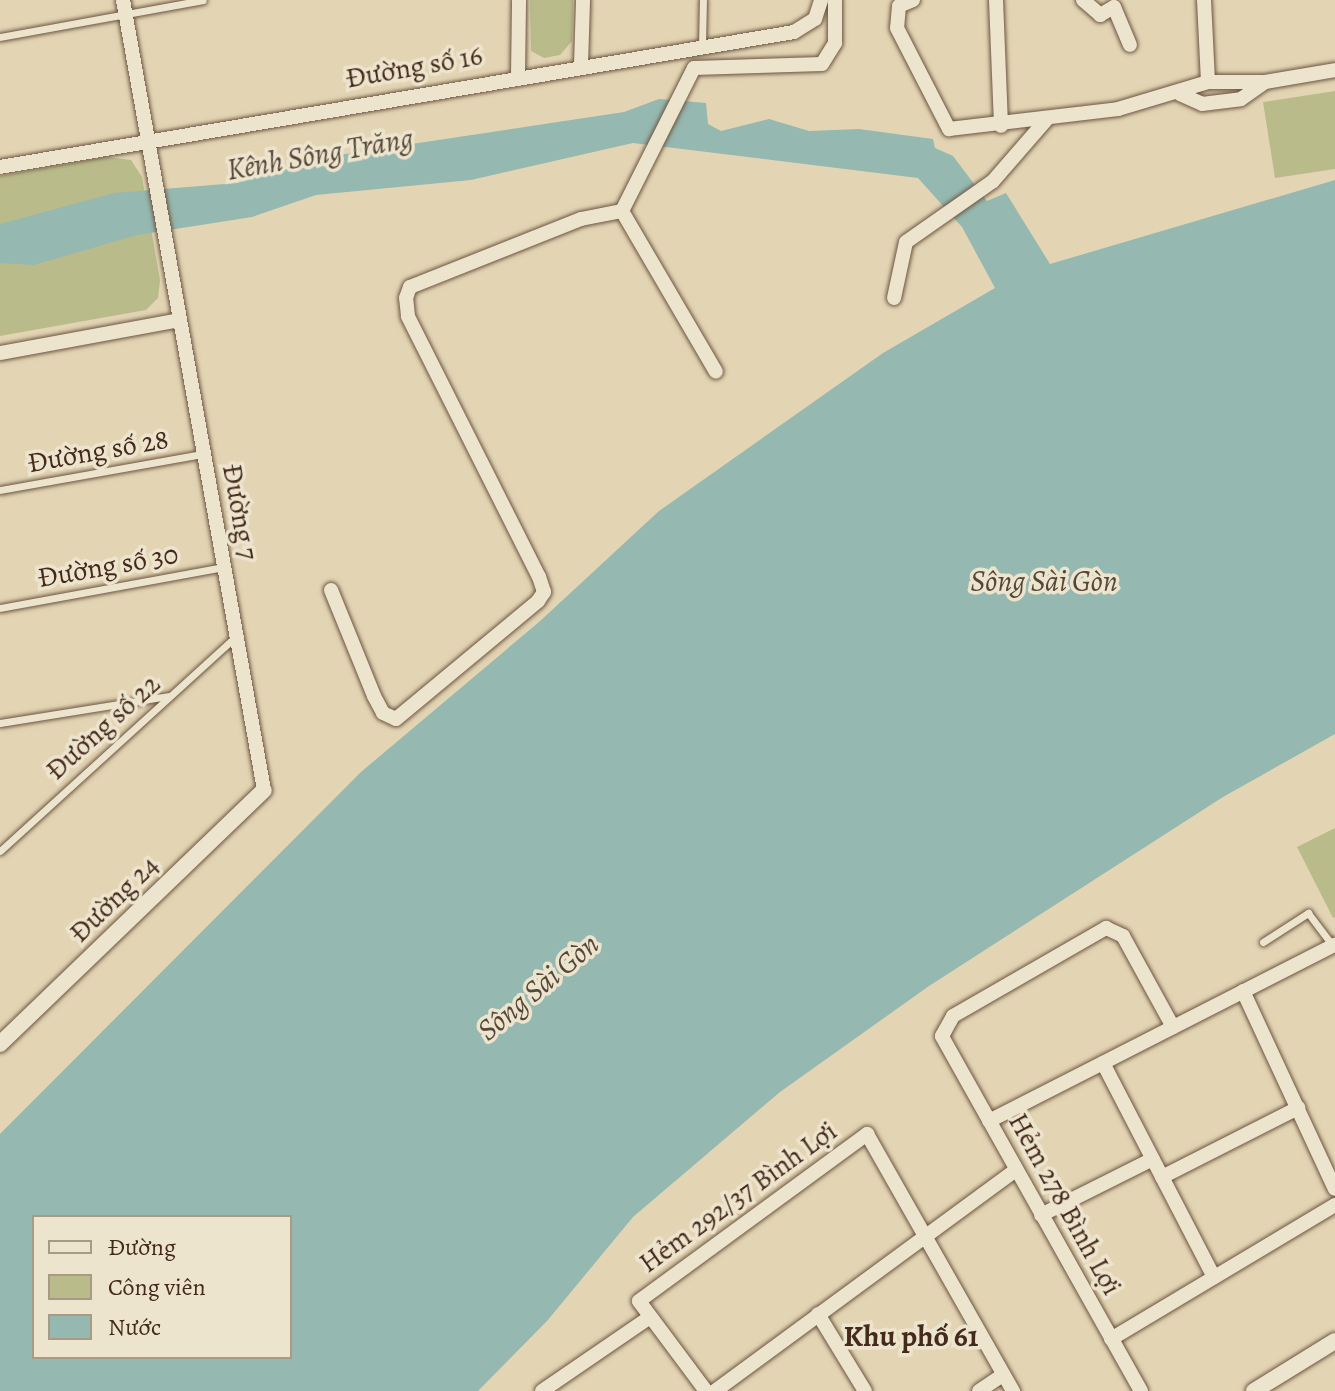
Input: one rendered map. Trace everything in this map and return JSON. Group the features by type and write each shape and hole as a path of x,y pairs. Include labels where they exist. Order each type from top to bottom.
{"street":[{"path":"518,75 519,0"},
{"path":"581,65 583,0"},
{"name":"Đường số 16","path":"0,167 518,75 804,28 815,19 821,0"},
{"path":"622,211 694,68 822,64 835,43 835,0"},
{"path":"913,0 899,6 897,28 949,129 1046,120 1180,94 1208,82 1265,82 1335,70"},
{"path":"996,0 1001,126"},
{"path":"1083,0 1100,15 1114,7 1130,45"},
{"path":"1204,0 1208,82"},
{"name":"Đường 7","path":"124,7 264,790"},
{"path":"1180,94 1202,104 1241,99 1265,82"},
{"path":"894,298 906,242 993,181 1046,120"},
{"path":"622,211 716,372"},
{"path":"331,590 383,713 396,719 538,601 544,592 539,577 408,316 406,298 410,287 593,215 622,211"},
{"path":"0,353 179,320"},
{"name":"Đường 24","path":"0,1044 264,790"},
{"name":"Hẻm 278 Bình Lợi","path":"1141,1391 944,1042 943,1032 953,1016 1106,928 1123,936 1173,1027"},
{"path":"989,1121 1334,948"},
{"path":"1243,991 1335,1189"},
{"path":"1103,1063 1214,1277"},
{"path":"1162,1177 1298,1108"},
{"name":"Hẻm 292/37 Bình Lợi","path":"650,1317 639,1301 867,1134 925,1235"},
{"path":"1041,1215 1153,1159"},
{"path":"715,1391 1016,1170"},
{"path":"1111,1339 1335,1205"},
{"path":"925,1235 1013,1391"},
{"path":"818,1314 865,1391"},
{"path":"542,1391 650,1317 706,1391"},
{"path":"1254,1391 1335,1341"},
{"path":"979,1391 1003,1375"}],"lane":[{"path":"0,37 124,7 203,0"},
{"path":"702,46 703,0"},
{"name":"Đường số 28","path":"0,490 203,454"},
{"name":"Đường số 30","path":"0,608 224,567"},
{"name":"Đường số 22","path":"0,851 236,636"},
{"path":"0,723 171,695"},
{"path":"1263,942 1308,913 1334,948"}],"green space":[{"path":"530,0 573,0 572,41 560,55 544,58 531,51"},
{"path":"1335,91 1335,169 1275,178 1263,102"},
{"path":"107,157 131,160 142,177 160,280 158,298 146,310 0,336 0,176"},
{"path":"1335,828 1335,917 1333,918 1297,847"}],"water":[{"name":"Sông Sài Gòn","path":"659,99 706,103 708,124 721,131 769,119 809,131 859,129 933,139 935,148 953,156 987,201 1006,193 1050,264 1335,180 1335,734 1223,797 929,986 780,1092 633,1217 547,1321 478,1391 0,1391 0,1134 361,772 539,622 659,511 883,353 995,288 962,227 918,178 633,143 471,180 316,195 252,217 137,235 34,265 0,263 0,224 114,193 237,183 332,156 624,112"}],"district":[{"name":"Khu phố 61","path":"911,1336"}],"water label":[{"name":"Kênh Sông Trăng","path":"320,154"}]}
